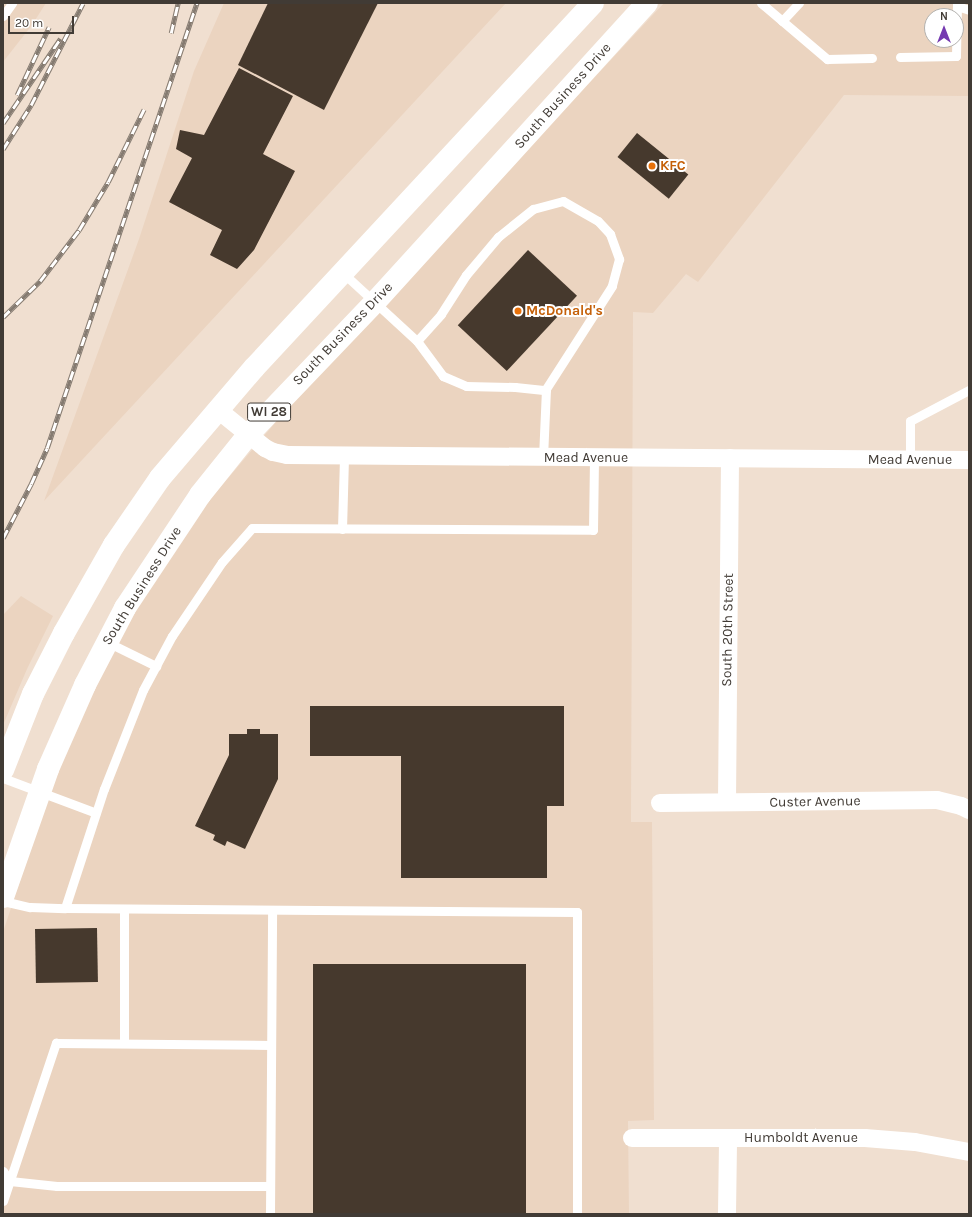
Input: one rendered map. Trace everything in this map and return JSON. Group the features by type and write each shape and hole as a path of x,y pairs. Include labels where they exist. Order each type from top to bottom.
{"main road":[{"name":"WI 28","path":"3,770 33,694 94,577 122,532 160,478 217,409 594,3"},
{"name":"South Business Drive","path":"3,897 62,733 106,642 125,608 178,527 210,482 248,434 375,302 647,3"}],"street":[{"name":"Mead Avenue","path":"217,409 265,448 278,454 543,458 969,460"},
{"name":"South 20th Street","path":"727,802 730,458"},
{"name":"Custer Avenue","path":"660,803 937,800 962,806 969,810"},
{"name":"Humboldt Avenue","path":"632,1138 865,1138 915,1142 969,1152"},
{"path":"727,1214 728,1138"}],"lane":[{"path":"3,16 12,3"},
{"path":"761,3 827,59 872,58"},
{"path":"782,21 799,3"},
{"path":"900,57 956,56 957,4 969,10"},
{"path":"417,341 441,314 466,275 498,237 533,209 563,200 598,221 610,234 619,258 612,286 546,390 543,458"},
{"path":"343,273 417,341 443,376 466,386 515,387 546,390"},
{"path":"910,460 910,421 969,390"},
{"path":"342,529 344,456"},
{"path":"65,908 96,813 127,728 143,690 172,636 222,562 252,528 593,530 594,458"},
{"path":"106,642 156,666"},
{"path":"3,778 96,813"},
{"path":"3,901 30,907 65,908 577,912 577,1214"},
{"path":"124,909 124,1043"},
{"path":"270,1214 272,910"},
{"path":"3,1201 6,1183 56,1043 271,1045"},
{"path":"3,1171 6,1183"},
{"path":"6,1183 57,1186 270,1186"}],"shaded area":[{"path":"3,3 46,3 32,25 3,62"},
{"path":"224,3 506,3 44,501 139,239 194,71"},
{"path":"664,3 969,3 969,96 844,95 698,282 686,274 653,313 633,312 631,822 652,822 654,1120 628,1121 629,1214 3,1214 3,932 41,818 72,736 128,622 202,509 308,384"},
{"path":"21,596 53,616 27,669 3,725 3,615"}],"building":[{"path":"268,3 378,3 324,110 238,65"},
{"path":"239,68 293,96 263,154 295,171 254,250 237,269 210,255 222,230 169,202 192,158 176,149 180,130 204,135"},
{"name":"KFC","path":"637,133 688,175 669,199 617,157"},
{"name":"McDonald's","path":"528,250 577,296 507,371 458,325"},
{"path":"310,706 564,706 564,806 547,806 547,878 401,878 401,756 310,756"},
{"path":"247,729 260,729 260,734 278,734 278,779 245,849 227,841 225,846 213,840 215,835 195,826 229,755 229,734 247,734"},
{"path":"97,928 98,982 36,983 35,929"},
{"path":"313,964 526,964 526,1214 313,1214"}],"railway":[{"path":"3,149 31,105 83,3"},
{"path":"171,33 178,3"},
{"path":"3,538 31,484 47,448 197,3"},
{"path":"17,95 49,27"},
{"path":"3,123 60,39"},
{"path":"3,317 40,281 79,230 108,182 144,109"}],"place":[{"name":"KFC","path":"652,166"},
{"name":"McDonald's","path":"518,311"}]}
